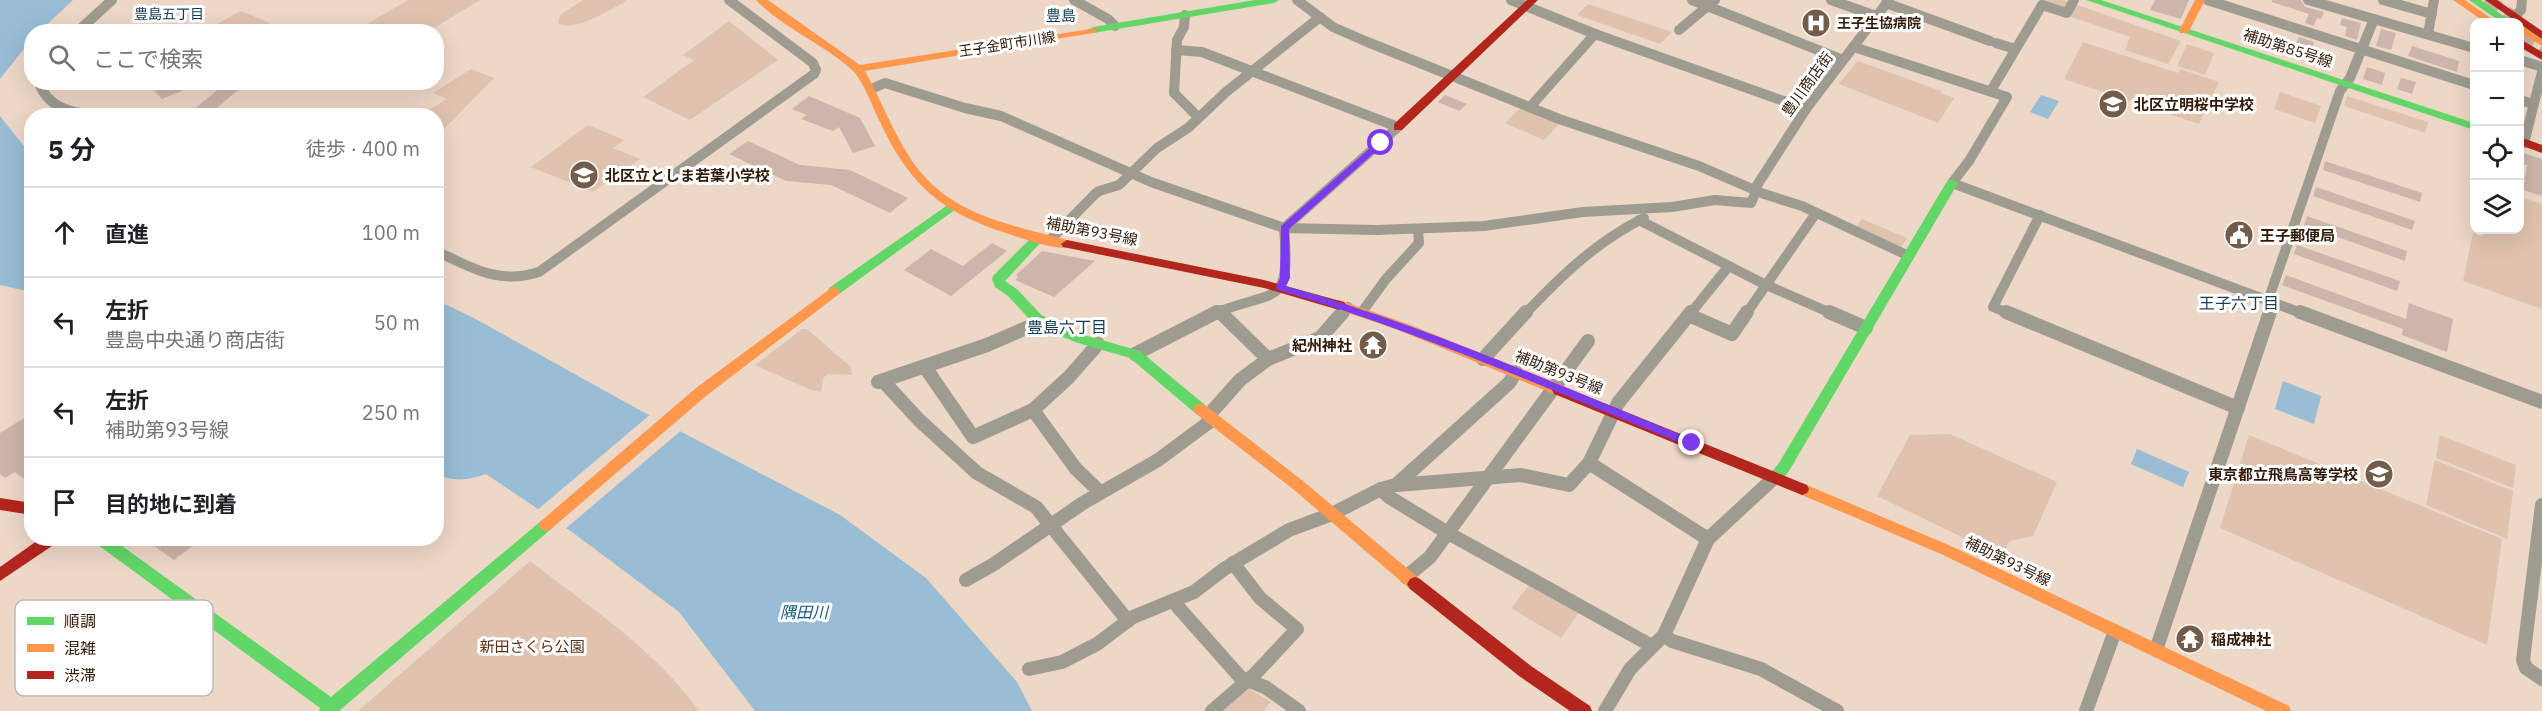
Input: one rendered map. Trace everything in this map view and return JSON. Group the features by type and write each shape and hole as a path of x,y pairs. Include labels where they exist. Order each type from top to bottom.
{"main road":[{"path":"761,0 858,69"},
{"name":"王子金町市川線","path":"858,69 1274,0"},
{"name":"補助第85号線","path":"2091,0 2470,124"},
{"path":"2184,31 2200,0"},
{"path":"2458,0 2485,18"},
{"path":"2474,0 2505,18"},
{"path":"2480,0 2506,18"},
{"path":"2490,0 2509,18"},
{"path":"1398,127 1529,3"},
{"path":"2524,28 2542,36"},
{"path":"2524,31 2542,45"},
{"path":"2524,45 2542,57"},
{"name":"補助第93号線","path":"858,69 871,89 896,145 922,182 952,206 988,223 1044,238 1281,288 1362,312 1775,477 1935,545 2156,650 2251,704 2283,711"},
{"path":"2524,143 2542,149"},
{"path":"1775,477 1784,467 1952,183"},
{"path":"213,622 330,709 688,403 801,315 952,206"},
{"path":"1044,238 998,279 1000,284 1013,293 1040,322 1098,344 1135,354 1406,577 1525,671 1584,711"},
{"path":"0,504 24,508"},
{"path":"0,575 41,546"},
{"path":"110,546 183,600"}],"street":[{"path":"86,24 112,0"},
{"path":"444,255 492,276 509,279 539,272 814,74 816,70 813,63 729,0"},
{"path":"1074,0 1108,19 1115,27"},
{"path":"1297,0 1333,27 1354,37 1530,107 1699,166 1816,213 1909,256"},
{"path":"1511,0 1529,3 1595,34 1806,109"},
{"path":"1692,0 1711,3 1844,60"},
{"path":"1831,0 1876,16"},
{"path":"1994,92 1992,89 2042,5 2067,13 2074,0"},
{"path":"2207,0 2470,83"},
{"path":"2308,0 2470,47"},
{"path":"2383,0 2432,14"},
{"path":"2428,34 2434,0"},
{"path":"2518,18 2522,0"},
{"path":"1887,2 2015,49"},
{"name":"豊川商店街","path":"1754,190 1806,109 1887,2"},
{"path":"1679,30 1711,3"},
{"path":"1185,15 1184,27 1177,40 1174,93 1197,117"},
{"path":"1044,238 1099,191 1119,184 1157,148 1188,128 1197,117 1251,71 1320,17"},
{"path":"2156,650 2271,308 2270,295 2299,208 2333,111 2350,78 2374,19"},
{"path":"1530,107 1595,34"},
{"path":"1854,47 2007,96 1969,161 1952,183 2542,402"},
{"path":"1135,354 1197,320 1241,303 1268,298 1281,288 1285,278 1284,228 1398,127 1202,52 1176,50"},
{"path":"2524,61 2542,67"},
{"path":"2524,137 2535,109 2542,72"},
{"path":"871,89 885,83 954,105 1001,116 1131,174 1284,228 1418,230 1484,226 1583,212 1658,208 1715,200 1751,203 1755,194 1754,190"},
{"path":"42,90 54,105 62,108"},
{"path":"2535,109 2542,120"},
{"path":"1483,359 1586,255 1619,230 1656,214 1658,208"},
{"path":"1690,316 1732,334 1764,284 1816,213"},
{"path":"2040,215 1993,307 2238,408"},
{"path":"1639,220 1728,267 1866,328"},
{"path":"1362,312 1386,279 1419,243 1418,230"},
{"path":"1029,669 1062,662 1097,644 1128,621 1194,592 1233,563 1289,530 1332,514 1381,489 1396,485 1521,475 1569,485 1589,463 1614,412 1679,326 1690,316 1728,267"},
{"path":"966,580 994,564 1100,492 1158,460 1210,418 1240,380 1268,359 1320,338 1348,307"},
{"path":"1220,312 1268,359"},
{"path":"1040,322 987,345 881,382 978,473 1032,504 1052,525 1067,548 1128,621"},
{"path":"1406,577 1430,557 1588,341"},
{"path":"925,367 973,437 1033,410 1069,377 1098,344"},
{"path":"1396,485 1509,383 1516,372"},
{"path":"1033,410 1076,469 1100,492"},
{"path":"1589,463 1708,539"},
{"path":"1605,711 1630,669 1664,635 1708,539 1775,477"},
{"path":"1381,489 1389,497 1448,533 1652,646"},
{"path":"2542,505 2523,660 2526,668 2542,679"},
{"path":"1212,711 1247,681 1297,629 1260,598 1233,563"},
{"path":"1176,601 1178,607 1241,678 1266,687 1299,711"},
{"path":"2086,711 2115,630"},
{"path":"1664,635 1672,640 1761,669 1837,711"}],"green space":[{"path":"408,0 480,0 441,24 367,24"},
{"path":"583,0 627,1 583,23 565,25 558,23 560,15"},
{"path":"2038,0 2063,0 2181,41 2168,64 2125,50 2130,37 2068,16"},
{"path":"1588,4 1672,32 1660,44 1577,15"},
{"path":"241,11 270,23 268,24 217,24"},
{"path":"729,21 778,60 690,120 643,97 694,60 683,55"},
{"path":"2083,42 2178,73 2180,69 2219,82 2199,124 2064,79"},
{"path":"2187,44 2214,53 2205,75 2177,66"},
{"path":"1858,61 1941,91 1940,93 1954,98 1938,123 1839,84"},
{"path":"471,69 494,78 444,129 444,108 432,108 447,99 433,93 444,90 444,86"},
{"path":"2280,92 2321,106 2315,123 2274,109"},
{"path":"2347,96 2428,122 2425,133 2344,106"},
{"path":"1520,108 1559,124 1544,140 1505,123"},
{"path":"588,125 624,140 613,148 640,159 593,192 531,167"},
{"path":"2524,198 2542,204 2542,309 2463,281 2473,234 2482,236 2483,234 2524,234"},
{"path":"1862,219 1907,238 1902,246 1899,246 1857,226"},
{"path":"802,329 807,329 851,367 852,375 828,374 823,378 821,392 811,390 755,365"},
{"path":"1950,434 2057,482 2033,536 2009,541 2003,557 1877,496 1910,435"},
{"path":"2249,435 2502,539 2487,645 2220,528"},
{"path":"2440,435 2516,465 2513,488 2436,458"},
{"path":"2435,460 2513,491 2507,539 2426,505"},
{"name":"新田さくら公園","path":"530,561 598,612 642,649 663,668 699,711 358,711"},
{"path":"1531,583 1581,610 1561,638 1511,608"},
{"path":"1249,689 1271,702 1263,711 1223,711"}],"water":[{"path":"0,0 73,0 47,24 24,24 24,49 0,79"},
{"path":"2041,95 2059,101 2048,119 2030,112"},
{"path":"0,116 24,146 24,290 0,285"},
{"name":"隅田川","path":"444,304 840,515 926,578 1017,682 1032,711 755,711 679,612 572,532 486,474 473,478 444,477"},
{"path":"2283,381 2321,396 2314,424 2275,409"},
{"path":"2137,449 2189,472 2183,487 2131,464"}],"pier":[{"path":"652,413 683,429 564,530 536,511"}],"building":[{"path":"2155,0 2189,0 2181,19 2150,10"},
{"path":"2272,0 2301,0 2305,7 2324,12 2321,19 2317,18 2314,26 2305,23 2309,14 2272,2"},
{"path":"2342,18 2361,23 2357,40 2345,36 2347,27 2340,25"},
{"path":"2381,29 2396,33 2391,50 2376,46"},
{"path":"2299,37 2314,42 2311,53 2294,48"},
{"path":"2412,46 2459,61 2457,72 2408,56"},
{"path":"2314,53 2329,58 2325,67 2310,62"},
{"path":"2367,67 2385,73 2382,85 2363,79"},
{"path":"2401,78 2416,82 2412,94 2397,89"},
{"path":"156,90 184,90 162,99 154,91"},
{"path":"217,90 238,90 216,108 196,108"},
{"path":"1445,95 1467,104 1459,111 1438,102"},
{"path":"809,96 860,118 875,146 853,153 839,127 833,131 801,119 807,115 792,109"},
{"path":"748,141 800,165 850,170 908,198 890,213 831,185 786,181 729,154"},
{"path":"2524,153 2542,159 2542,196 2524,190 2527,165 2524,165"},
{"path":"2325,161 2422,193 2420,202 2323,170"},
{"path":"2316,187 2415,221 2412,230 2313,196"},
{"path":"2307,216 2407,251 2405,261 2304,225"},
{"path":"992,243 1007,251 951,296 904,270 931,249 963,266"},
{"path":"2297,245 2400,281 2397,291 2294,254"},
{"path":"1042,251 1095,261 1054,297 1015,280 1018,277 1016,275"},
{"path":"2286,275 2406,319 2409,303 2453,319 2447,352 2402,335 2403,329 2282,285"},
{"path":"24,418 24,479 15,472 5,478 0,474 0,433"},
{"path":"154,546 192,546 174,560"}],"tunnel":[{"path":"2485,0 2512,18"},
{"path":"2524,38 2542,51"}],"traffic: fast":[{"path":"1093,30 1274,0"},
{"path":"2091,0 2471,126"},
{"path":"2474,0 2501,18"},
{"path":"1775,477 1784,467 1952,183"},
{"path":"834,291 952,206"},
{"path":"1039,237 998,279 1000,284 1013,293 1040,322 1080,339 1135,354 1200,409"},
{"path":"327,711 546,525"},
{"path":"110,546 184,600"},
{"path":"213,621 332,707"}],"traffic: slow":[{"path":"761,0 858,69 1093,30"},
{"path":"2184,31 2200,0"},
{"path":"2458,0 2485,18"},
{"path":"2524,30 2542,43"},
{"path":"858,69 902,155 934,192 953,206 997,226 1067,244"},
{"path":"546,525 701,392 834,291"},
{"path":"1339,305 1403,327 1559,390"},
{"path":"1200,409 1298,485 1415,584"},
{"path":"1802,489 1946,550 2283,711"}],"traffic: jam":[{"path":"1398,127 1533,0"},
{"path":"2490,0 2542,36"},
{"path":"2524,45 2542,57"},
{"path":"2524,142 2542,149"},
{"path":"1067,244 1264,284 1339,305"},
{"path":"1559,390 1802,489"},
{"path":"0,504 24,508"},
{"path":"0,575 42,546"},
{"path":"1415,584 1525,671 1584,711"}],"place":[{"name":"王子生協病院","path":"1816,23"},
{"name":"北区立明桜中学校","path":"2113,104"},
{"name":"北区立としま若葉小学校","path":"584,175"},
{"name":"王子郵便局","path":"2239,235"},
{"name":"紀州神社","path":"1373,345"},
{"name":"東京都立飛鳥高等学校","path":"2379,474"},
{"name":"稲成神社","path":"2190,639"}],"district":[{"name":"豊島五丁目","path":"169,14"},
{"name":"豊島","path":"1061,15"},
{"name":"王子六丁目","path":"2239,303"},
{"name":"豊島六丁目","path":"1067,327"}],"route":[{"path":"1381,143 1284,228 1285,278 1281,288 1348,307 1403,327 1692,443"}]}
